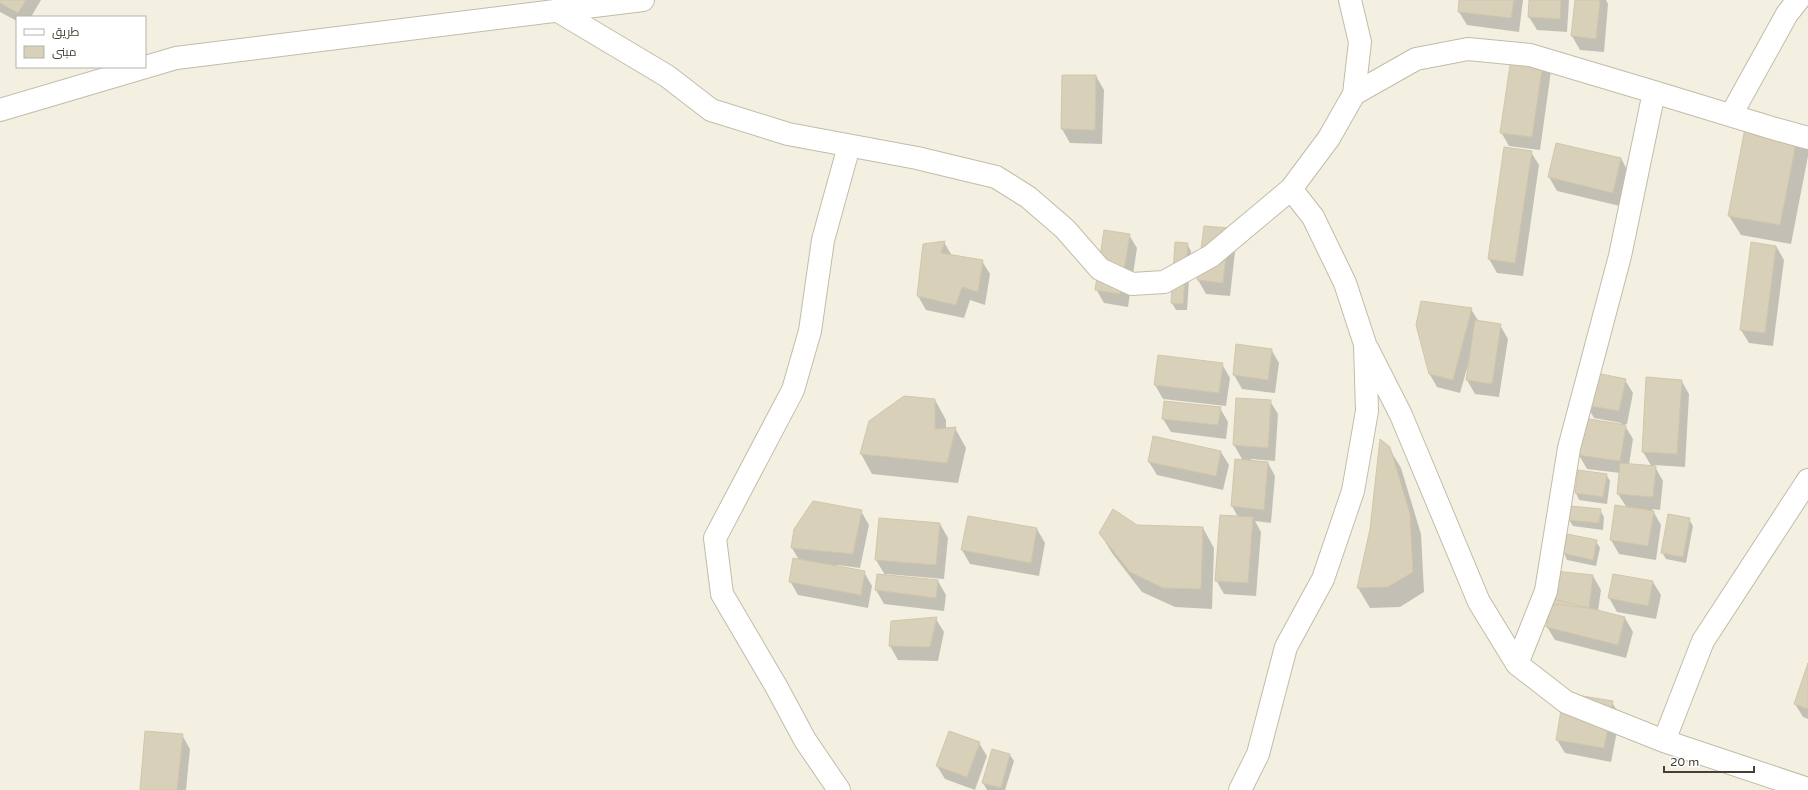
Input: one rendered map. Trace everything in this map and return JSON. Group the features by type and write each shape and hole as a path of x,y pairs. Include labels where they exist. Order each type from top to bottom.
{"street":[{"path":"146,67 176,58 643,0"},
{"path":"558,11 667,76 711,110 788,134 917,158 996,177 1028,197 1065,229 1100,269 1132,284 1164,282 1211,256 1292,189 1329,138 1354,94 1360,42 1350,0"},
{"path":"1731,115 1787,14 1798,0"},
{"path":"1354,94 1416,60 1468,49 1530,55 1808,138"},
{"path":"0,110 142,68"},
{"path":"1516,664 1546,591 1569,448 1620,256 1654,92"},
{"path":"839,790 805,740 776,686 722,594 715,538 793,390 810,331 823,240 849,146"},
{"path":"1292,189 1313,218 1345,283 1365,344 1401,415 1479,602 1516,664 1566,702 1664,740 1808,789"},
{"path":"1240,790 1258,754 1286,647 1323,579 1353,491 1367,411 1365,344"},
{"path":"1664,740 1703,641 1808,480"}],"building":[{"path":"0,0 26,0 18,13 0,3"},
{"path":"1459,0 1514,0 1511,18 1458,12"},
{"path":"1529,0 1561,0 1560,19 1528,17"},
{"path":"1575,0 1600,0 1596,39 1571,36"},
{"path":"1512,52 1544,56 1532,137 1500,133"},
{"path":"1062,75 1096,75 1095,130 1061,129"},
{"path":"1747,118 1799,128 1780,225 1728,216"},
{"path":"1556,143 1621,158 1613,193 1548,177"},
{"path":"1504,147 1532,151 1515,263 1488,259"},
{"path":"1204,226 1229,228 1223,283 1197,280"},
{"path":"1104,230 1130,234 1120,294 1095,290"},
{"path":"945,241 941,253 983,260 978,292 962,287 956,305 917,296 923,244"},
{"path":"1175,242 1188,243 1183,304 1171,303"},
{"path":"1751,242 1776,246 1765,333 1740,330"},
{"path":"1421,301 1472,308 1453,380 1429,374 1416,325"},
{"path":"1475,320 1501,324 1492,384 1466,380"},
{"path":"1236,344 1272,349 1268,380 1233,375"},
{"path":"1158,355 1223,363 1219,393 1154,385"},
{"path":"1591,372 1626,379 1619,411 1585,405"},
{"path":"1646,377 1682,380 1677,454 1642,452"},
{"path":"904,396 935,399 935,429 956,427 947,463 860,454 869,421"},
{"path":"1236,398 1271,400 1268,448 1233,445"},
{"path":"1164,401 1221,407 1218,425 1162,419"},
{"path":"1583,418 1626,425 1620,461 1578,455"},
{"path":"1153,436 1221,451 1216,476 1148,462"},
{"path":"1380,439 1390,447 1410,514 1413,572 1388,587 1357,588 1370,529"},
{"path":"1235,459 1268,462 1264,510 1231,506"},
{"path":"1620,463 1656,466 1653,497 1617,494"},
{"path":"1578,470 1607,474 1603,497 1575,493"},
{"path":"813,501 862,510 853,554 791,548 794,529"},
{"path":"1615,505 1654,511 1648,546 1610,540"},
{"path":"1570,506 1601,509 1599,523 1568,520"},
{"path":"1113,509 1137,525 1203,527 1201,589 1163,588 1130,572 1099,533"},
{"path":"1668,514 1690,518 1683,557 1661,553"},
{"path":"1220,515 1253,517 1248,583 1215,581"},
{"path":"968,516 1037,528 1031,563 961,550"},
{"path":"879,518 940,523 936,565 875,560"},
{"path":"1567,534 1597,540 1593,560 1563,553"},
{"path":"793,558 865,571 861,595 789,582"},
{"path":"1555,571 1593,575 1589,608 1551,604"},
{"path":"877,574 938,580 936,598 875,590"},
{"path":"1613,574 1653,581 1648,606 1608,598"},
{"path":"1553,599 1625,617 1618,645 1546,627"},
{"path":"937,617 930,647 889,646 891,621"},
{"path":"1808,663 1808,709 1794,704"},
{"path":"1564,693 1613,701 1604,748 1556,740"},
{"path":"145,731 183,734 177,790 140,790"},
{"path":"949,731 980,742 967,777 936,766"},
{"path":"992,749 1010,754 1001,788 982,783"}]}
